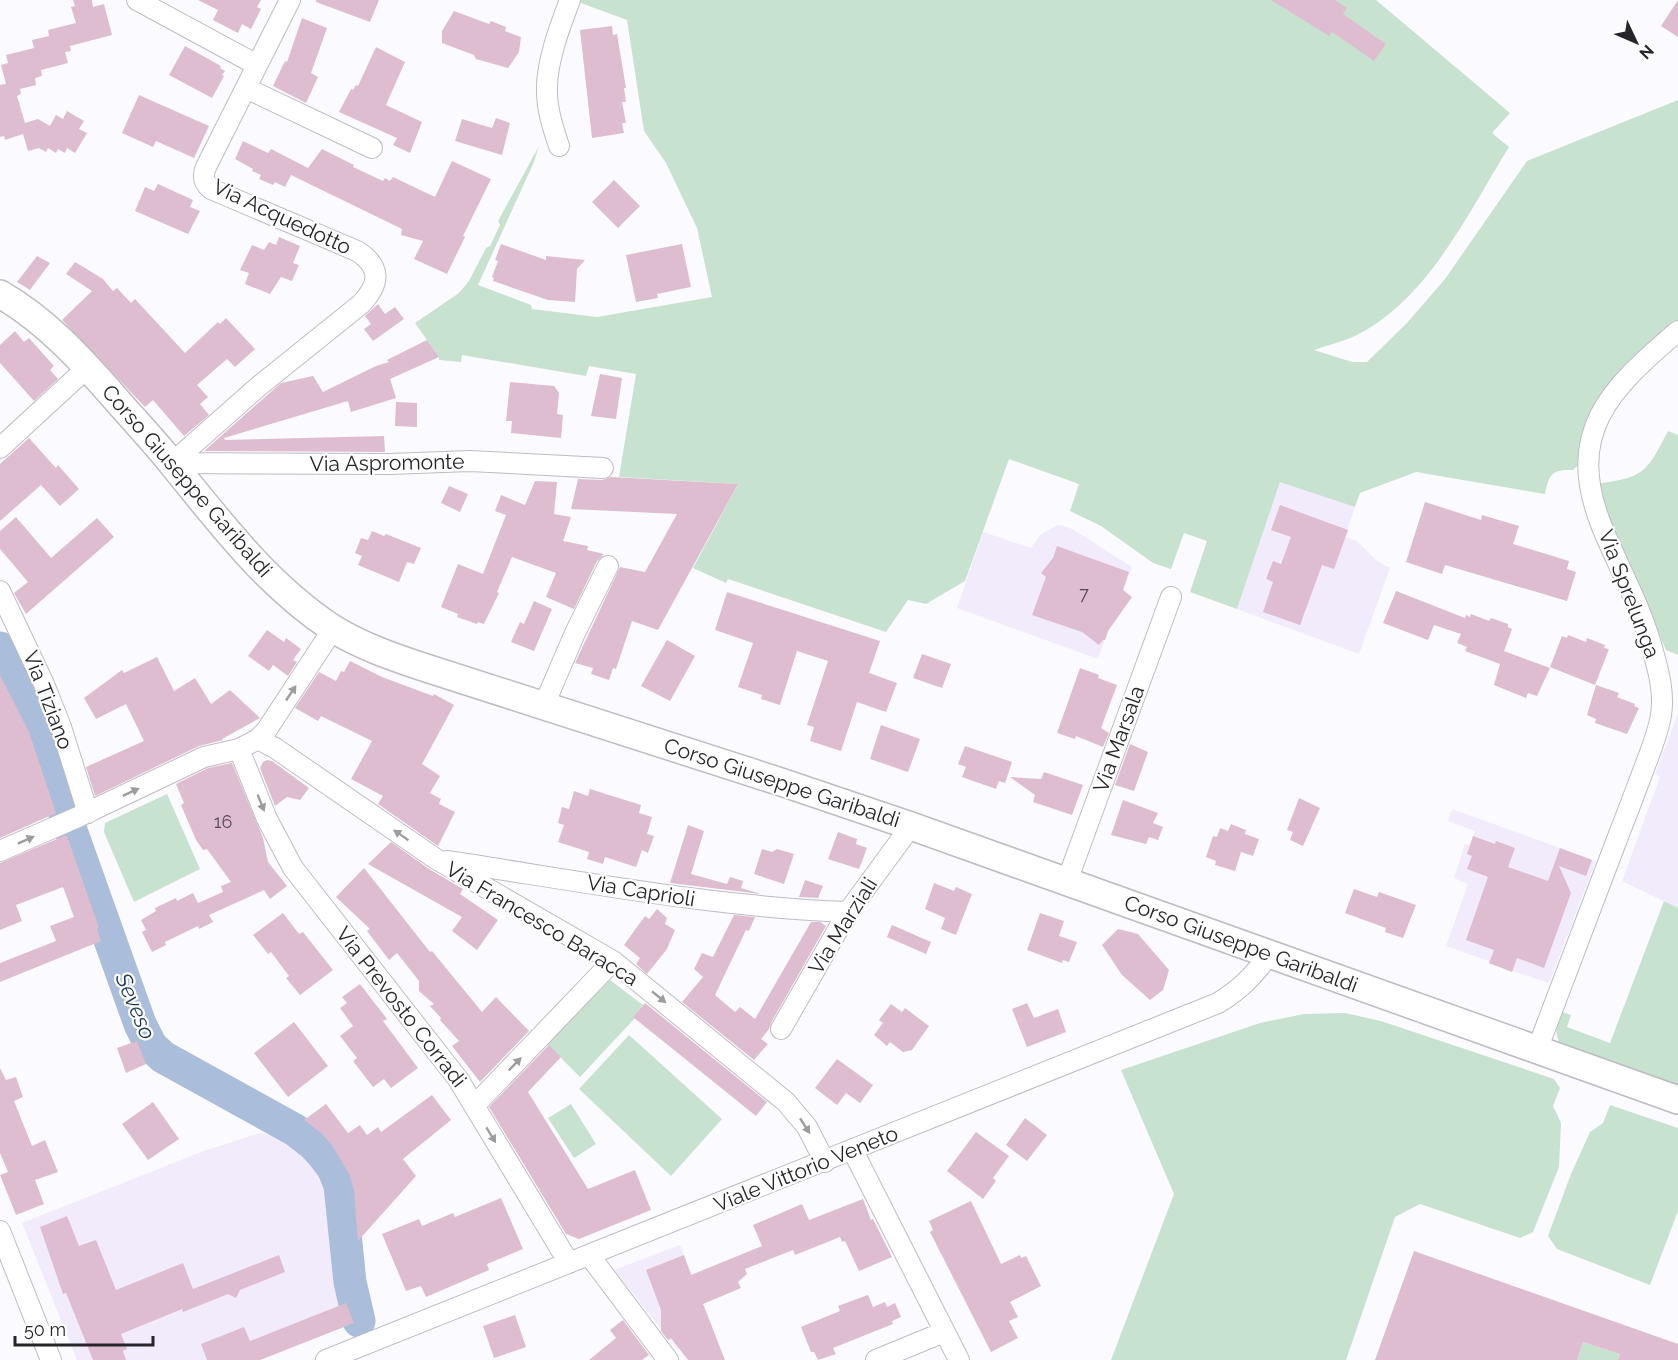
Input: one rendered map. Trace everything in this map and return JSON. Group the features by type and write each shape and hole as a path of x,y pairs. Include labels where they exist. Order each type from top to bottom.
{"main road":[{"name":"Corso Giuseppe Garibaldi","path":"0,294 34,317 88,367 172,463 237,544 285,592 333,629 366,646 911,826 1678,1100"}],"street":[{"path":"137,0 257,65"},
{"name":"Via Acquedotto","path":"172,463 259,386 361,304 375,285 376,278 371,264 364,255 211,189 206,183 205,170 290,0"},
{"path":"559,146 550,120 547,89 552,54 570,0"},
{"path":"246,88 372,148"},
{"name":"Via Sprelunga","path":"1537,1050 1639,782 1661,715 1662,694 1657,664 1647,631 1602,527 1590,493 1589,444 1606,404 1618,388 1638,366 1678,331"},
{"path":"0,448 88,367"},
{"name":"Via Aspromonte","path":"172,463 390,464 470,461 603,468"},
{"path":"544,705 574,633 608,566"},
{"name":"Via Tiziano","path":"0,591 44,684 61,727 83,815"},
{"name":"Via Marsala","path":"1067,881 1171,597"},
{"path":"0,851 83,815 204,757 239,749 258,739 266,731 333,629"},
{"name":"Via Francesco Baracca","path":"258,739 275,748 436,859 613,961 786,1102 807,1126 825,1162"},
{"name":"Via Prevosto Corradi","path":"239,749 267,819 294,868 458,1079 568,1263"},
{"name":"Via Marziali","path":"781,1029 848,912 911,826"},
{"name":"Via Caprioli","path":"436,859 721,903 848,912"},
{"name":"Viale Vittorio Veneto","path":"326,1360 1218,1003 1238,991 1253,977 1270,954"},
{"path":"474,1106 613,961"},
{"path":"853,1151 958,1360"},
{"path":"0,1231 47,1359"},
{"path":"589,1255 663,1358"},
{"path":"876,1360 945,1332"}],"shaded area":[{"path":"1280,481 1355,507 1345,537 1357,541 1377,561 1390,568 1359,654 1237,609"},
{"path":"1058,525 1077,532 1132,567 1123,590 1132,597 1108,631 1098,659 957,608 983,532 1031,548 1041,534"},
{"path":"1678,713 1678,908 1622,881 1660,777 1655,774"},
{"path":"1452,809 1596,861 1549,983 1446,946 1468,884 1454,878 1465,844 1470,845 1475,831 1448,821"},
{"path":"260,1133 274,1135 297,1149 319,1171 332,1203 335,1219 337,1272 354,1323 260,1360 77,1360 22,1223 201,1152"},
{"path":"680,1245 715,1334 678,1350 614,1270"}],"green space":[{"path":"579,0 1376,0 1510,113 1492,133 1509,147 1445,252 1405,299 1383,319 1357,335 1314,350 1352,362 1367,362 1407,323 1445,279 1527,161 1678,100 1678,322 1639,353 1615,376 1596,402 1587,422 1580,464 1573,470 1553,474 1545,494 1416,472 1360,493 1355,507 1280,482 1237,609 1190,592 1207,541 1184,533 1171,569 1153,563 1101,526 1070,511 1079,484 1009,459 965,581 926,604 908,600 886,632 728,579 726,583 693,568 738,484 619,477 636,374 589,366 586,376 462,355 461,362 439,360 415,323 459,293 469,281 486,248 490,246 500,225 498,221 539,146 534,162 478,285 531,305 532,309 597,317 712,297 697,228 666,163 644,131 627,20 578,2"},
{"path":"1668,431 1678,435 1678,655 1666,650 1594,484 1623,479 1641,471 1654,457"},
{"path":"167,794 200,869 134,902 104,832 105,823"},
{"path":"1664,901 1678,908 1678,1089 1564,1049 1558,1040 1556,1031 1560,1011 1571,1015 1567,1027 1610,1043"},
{"path":"610,980 643,1005 634,1016 635,1018 580,1077 547,1044"},
{"path":"1345,1013 1381,1021 1554,1079 1560,1088 1553,1106 1561,1123 1559,1167 1533,1232 1520,1238 1420,1204 1395,1217 1346,1360 1111,1360 1174,1194 1121,1070 1260,1023 1304,1014"},
{"path":"629,1035 722,1119 671,1176 579,1089"},
{"path":"571,1104 596,1144 574,1158 548,1118"},
{"path":"1610,1105 1678,1128 1678,1211 1650,1285 1557,1249 1548,1236 1571,1174 1590,1132 1603,1123"},
{"path":"1583,1342 1620,1354 1618,1360 1577,1360"}],"building":[{"path":"73,0 92,0 93,7 104,4 112,35 70,46 71,51 65,52 68,63 41,70 42,76 35,78 36,85 20,89 21,94 17,96 25,123 38,119 50,126 56,115 63,119 67,111 84,121 79,129 87,133 75,153 67,148 65,153 58,149 56,153 48,148 46,152 39,148 28,151 23,134 5,140 4,136 0,137 0,85 6,84 1,65 8,63 6,55 34,48 32,40 49,36 48,30 76,23 71,7 75,6"},
{"path":"198,0 261,0 257,7 261,9 251,29 242,24 238,33 213,20 218,10"},
{"path":"316,0 379,0 370,22 316,2"},
{"path":"1271,0 1335,0 1347,8 1343,14 1386,44 1374,61 1332,32 1329,36"},
{"path":"1678,0 1678,37 1661,26"},
{"path":"454,11 489,24 491,21 506,27 505,31 521,37 519,52 508,68 476,59 474,55 442,43 442,31"},
{"path":"302,18 327,28 311,73 318,77 306,103 273,86 285,61 287,62"},
{"path":"612,26 613,35 617,34 626,88 624,88 626,102 622,102 626,123 622,123 624,133 592,138 580,30"},
{"path":"185,46 221,66 220,68 225,71 212,98 169,75"},
{"path":"376,47 405,62 386,105 422,122 410,153 393,145 397,138 339,112 351,89 358,86"},
{"path":"139,95 209,126 194,158 156,141 153,147 122,133"},
{"path":"496,118 510,123 502,155 455,141 462,119 492,128"},
{"path":"243,141 268,153 271,149 308,168 322,149 383,181 385,178 390,181 393,177 435,197 452,161 491,179 447,274 414,259 423,241 401,235 402,229 291,175 285,187 275,182 273,185 259,179 261,175 235,159"},
{"path":"614,180 640,206 618,228 592,202"},
{"path":"158,184 193,200 190,207 200,211 188,234 135,211 145,187 154,191"},
{"path":"279,237 300,246 293,263 299,265 292,281 281,277 270,294 245,284 249,273 240,270 252,245 264,250 269,242 276,245"},
{"path":"501,244 546,260 546,256 585,260 577,269 575,302 548,300 493,281 492,277 498,261 495,260"},
{"path":"682,244 691,287 657,294 658,298 636,302 626,255"},
{"path":"37,256 50,263 30,290 17,282"},
{"path":"75,262 103,279 113,291 117,288 131,303 135,299 185,353 218,322 220,324 226,318 255,349 235,367 227,359 197,385 208,397 200,404 209,415 184,436 153,400 145,407 62,320 92,291 66,274"},
{"path":"378,304 385,314 395,307 404,319 373,341 364,329 371,324 365,316"},
{"path":"15,331 24,342 29,338 54,366 50,370 58,379 34,401 0,363 0,345"},
{"path":"427,340 439,357 390,379 396,398 351,412 348,401 224,438 225,440 384,436 385,452 204,451 281,383 313,376 323,392 389,362 387,360"},
{"path":"600,374 622,378 616,419 591,416"},
{"path":"510,382 554,386 559,393 557,414 563,415 561,438 511,433 512,421 506,421"},
{"path":"396,402 417,403 417,427 395,426"},
{"path":"29,438 56,468 58,465 79,489 60,506 41,485 0,521 0,464"},
{"path":"611,477 738,484 658,630 632,621 616,669 613,668 609,680 591,674 593,668 575,663 620,567 645,572 677,514 571,509 578,479 602,480"},
{"path":"535,481 557,482 554,514 571,517 563,541 588,546 587,550 604,554 597,561 574,609 546,597 556,573 512,557 497,592 499,593 484,624 457,617 458,614 441,607 458,564 483,574 506,515 495,511 501,495 525,505"},
{"path":"449,486 468,494 460,512 441,503"},
{"path":"1425,502 1481,520 1482,515 1519,526 1513,544 1569,561 1567,569 1576,572 1567,601 1445,565 1442,574 1406,562"},
{"path":"1280,505 1348,530 1334,569 1322,565 1300,625 1263,612 1273,582 1266,579 1273,561 1281,564 1291,537 1271,530"},
{"path":"16,517 51,558 97,518 114,537 26,614 14,593 28,582 0,549 0,531"},
{"path":"372,531 421,548 414,564 407,562 399,582 358,565 362,556 355,553 361,538 368,540"},
{"path":"1057,546 1129,572 1123,590 1132,597 1108,631 1105,640 1099,645 1082,632 1032,615 1046,577 1041,573 1053,558"},
{"path":"1396,591 1465,618 1466,615 1470,617 1471,614 1489,621 1491,618 1508,624 1508,627 1512,629 1504,651 1550,668 1537,696 1528,693 1526,698 1494,685 1500,664 1465,651 1467,647 1457,643 1461,634 1434,625 1428,640 1383,623"},
{"path":"727,592 880,641 869,673 897,683 886,712 857,702 841,751 810,741 814,727 807,725 828,661 797,651 780,705 761,699 762,695 738,687 753,643 715,630"},
{"path":"534,601 552,609 534,651 511,642 520,622 524,624"},
{"path":"267,630 284,642 286,638 301,649 293,660 297,662 288,676 273,665 269,671 248,656"},
{"path":"1568,635 1586,642 1587,638 1609,649 1595,685 1550,667 1562,636 1567,638"},
{"path":"667,640 695,656 670,701 641,686"},
{"path":"922,654 951,664 942,688 913,678"},
{"path":"157,657 174,691 195,678 211,704 230,690 260,718 223,740 199,746 95,796 86,767 144,741 126,704 96,719 84,698 122,670 124,673"},
{"path":"350,661 382,677 433,696 434,694 454,705 422,764 440,776 430,793 441,799 439,804 455,812 438,846 378,804 383,796 351,779 372,741 321,716 318,721 295,708 319,672 336,681"},
{"path":"1080,668 1117,685 1101,728 1109,733 1103,747 1076,736 1075,739 1057,733"},
{"path":"0,675 29,732 56,813 0,838"},
{"path":"1596,685 1619,693 1617,697 1639,708 1627,734 1595,723 1596,719 1587,715"},
{"path":"881,725 920,739 908,772 870,759"},
{"path":"1130,744 1148,752 1134,791 1115,785"},
{"path":"965,746 1012,762 1005,783 999,781 996,789 962,777 966,767 958,764"},
{"path":"267,760 272,761 309,788 300,800 287,797 275,806 260,768"},
{"path":"232,763 263,838 268,862 287,886 270,899 264,890 209,915 213,922 199,929 198,926 165,942 166,945 152,952 142,932 146,930 141,920 156,911 155,908 176,898 177,901 193,893 198,903 223,892 221,886 231,882 207,849 203,850 196,840 181,805 184,803 176,784 208,768"},
{"path":"1044,772 1083,785 1072,815 1033,802 1035,795 1010,777 1041,779"},
{"path":"590,789 641,805 639,813 652,817 647,834 654,836 648,853 642,850 636,867 605,857 603,864 587,859 589,852 558,842 564,825 558,823 562,807 569,809 574,791 588,796"},
{"path":"1299,798 1320,808 1303,846 1290,840 1293,832 1287,830"},
{"path":"1123,800 1158,813 1153,823 1163,827 1158,840 1149,837 1146,844 1111,835"},
{"path":"1231,824 1246,830 1245,834 1259,839 1253,856 1241,852 1235,871 1215,865 1216,861 1206,857 1213,836 1217,837 1220,828 1228,831"},
{"path":"688,825 704,831 691,874 727,884 730,877 743,881 741,888 761,894 670,883"},
{"path":"838,832 857,839 856,844 867,848 859,869 828,859"},
{"path":"67,836 99,928 97,929 101,941 0,982 0,963 56,941 50,926 74,917 63,887 16,905 22,921 0,930 0,863"},
{"path":"1473,836 1515,848 1508,867 1548,881 1560,848 1592,860 1586,876 1559,866 1571,893 1544,968 1517,958 1512,972 1489,963 1494,950 1466,940 1488,877 1467,869 1472,856 1467,854"},
{"path":"391,842 429,869 463,889 460,894 498,920 477,950 452,931 462,917 368,864"},
{"path":"762,849 772,852 777,849 794,854 784,884 754,874"},
{"path":"364,868 430,952 432,951 482,1012 496,997 529,1031 480,1082 452,1046 459,1041 430,1006 434,1004 419,991 419,981 397,953 389,960 367,931 370,929 336,897"},
{"path":"805,880 823,886 818,898 799,897"},
{"path":"934,883 954,891 956,887 972,894 956,935 941,929 945,918 925,909"},
{"path":"1354,889 1377,897 1379,892 1416,905 1403,938 1385,932 1386,928 1345,913"},
{"path":"657,909 667,918 665,924 675,930 667,949 647,974 636,964 640,958 624,945 645,916 649,919"},
{"path":"283,913 299,934 303,932 333,970 300,995 286,978 289,976 271,952 268,954 253,935"},
{"path":"1040,913 1064,921 1059,936 1077,942 1069,962 1063,960 1062,963 1027,950"},
{"path":"734,915 755,917 749,931 746,930 715,995 735,1012 740,1007 755,1019 811,922 820,922 826,926 769,1029 761,1039 768,1044 754,1060 682,1002 703,977 694,969 702,953 713,957"},
{"path":"892,925 931,942 926,954 887,937"},
{"path":"1118,929 1138,934 1169,970 1163,990 1150,1000 1122,975 1102,945"},
{"path":"360,984 387,1019 383,1021 418,1068 391,1088 384,1079 373,1087 353,1061 357,1058 340,1036 353,1026 340,1008 347,1003 342,997"},
{"path":"645,1003 767,1102 756,1116 633,1017"},
{"path":"1027,1003 1034,1018 1058,1009 1066,1032 1027,1047 1012,1009"},
{"path":"891,1004 902,1012 905,1008 929,1026 912,1050 903,1052 890,1042 887,1046 874,1035 883,1023 879,1020"},
{"path":"294,1022 328,1066 288,1097 254,1053"},
{"path":"137,1041 146,1064 126,1073 117,1048"},
{"path":"549,1045 561,1057 528,1092 588,1189 635,1170 651,1210 579,1239 566,1234 489,1107"},
{"path":"837,1059 873,1085 860,1103 846,1093 837,1105 815,1088"},
{"path":"0,1068 6,1080 16,1077 23,1097 14,1101 32,1146 45,1140 58,1172 35,1180 44,1204 16,1215 0,1175 8,1172 0,1153"},
{"path":"432,1095 451,1120 403,1159 416,1176 358,1241 354,1190 349,1174 332,1145 304,1120 326,1104 348,1133 360,1125 367,1135 378,1127 381,1132"},
{"path":"153,1102 179,1139 148,1160 122,1124"},
{"path":"1025,1118 1047,1135 1027,1161 1006,1145"},
{"path":"976,1132 1009,1156 993,1178 996,1181 983,1199 947,1171"},
{"path":"501,1198 523,1249 487,1264 489,1270 426,1297 421,1286 406,1291 382,1234 419,1219 422,1226 453,1213 455,1217"},
{"path":"863,1199 871,1220 873,1219 892,1257 859,1271 845,1241 842,1242 840,1237 795,1255 793,1250 745,1269 747,1274 738,1282 741,1288 703,1304 725,1360 688,1360 671,1338 668,1340 661,1331 661,1310 646,1270 684,1255 691,1275 762,1246 753,1225 802,1204 809,1220"},
{"path":"971,1201 1001,1264 1020,1255 1021,1258 1026,1256 1041,1286 1010,1302 1018,1317 1009,1321 1018,1338 991,1352 930,1232 933,1230 929,1221"},
{"path":"67,1216 79,1246 96,1240 116,1290 183,1263 193,1289 279,1255 285,1272 240,1290 236,1298 228,1294 183,1312 182,1309 121,1334 127,1349 123,1351 126,1360 93,1360 66,1293 63,1294 40,1227"},
{"path":"1414,1251 1678,1344 1678,1360 1618,1360 1620,1354 1583,1342 1577,1360 1375,1360"},
{"path":"868,1295 873,1307 885,1302 887,1307 895,1303 901,1317 892,1321 893,1324 833,1348 836,1354 818,1360 814,1352 811,1352 801,1327 840,1311 838,1306"},
{"path":"346,1303 354,1323 260,1360 207,1360 201,1344 244,1327 250,1341"},
{"path":"515,1315 526,1347 494,1358 483,1326"},
{"path":"623,1320 649,1355 642,1360 589,1360 616,1338 610,1330"}],"waterway":[{"name":"Seveso","path":"0,648 23,696 140,1024 151,1046 163,1057 295,1130 313,1144 333,1168 340,1185 350,1282 359,1321"}]}
